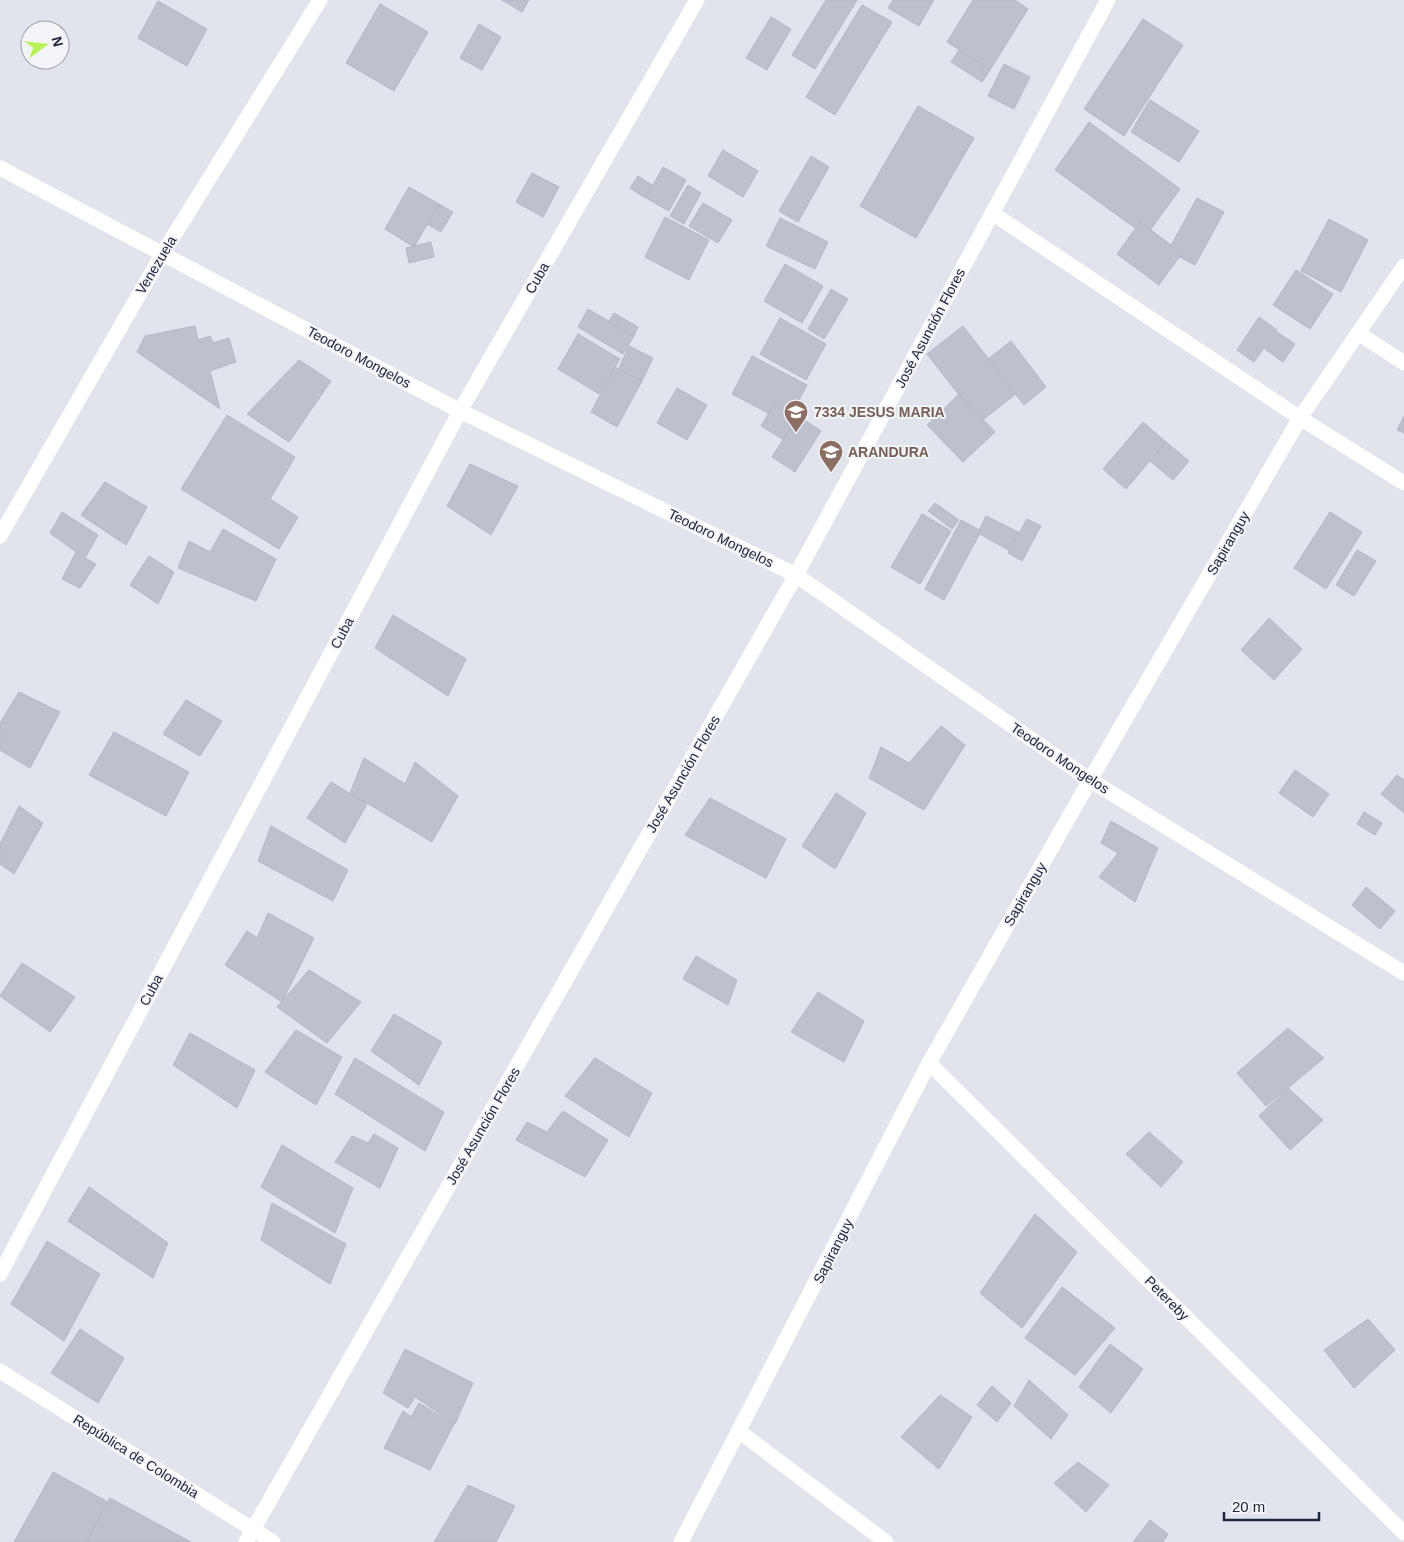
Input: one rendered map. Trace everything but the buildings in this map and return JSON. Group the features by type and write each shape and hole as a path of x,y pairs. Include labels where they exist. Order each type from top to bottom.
{"street":[{"name":"Venezuela","path":"0,536 163,253 320,0"},
{"name":"Cuba","path":"0,1274 460,411 698,0"},
{"name":"José Asunción Flores","path":"250,1536 796,575 1108,0"},
{"name":"Teodoro Mongelos","path":"0,168 460,411 796,575 1090,780 1404,973"},
{"path":"992,214 1300,418 1404,483"},
{"name":"Sapiranguy","path":"681,1542 740,1432 929,1063 1090,780 1300,418 1404,266"},
{"path":"1358,333 1404,363"},
{"name":"Petereby","path":"929,1063 1404,1533"},
{"name":"República de Colombia","path":"0,1371 250,1536 273,1542"},
{"path":"740,1432 886,1542"}],"place":[{"name":"7334 JESUS MARIA","path":"796,433"},
{"name":"ARANDURA","path":"831,473"}]}
